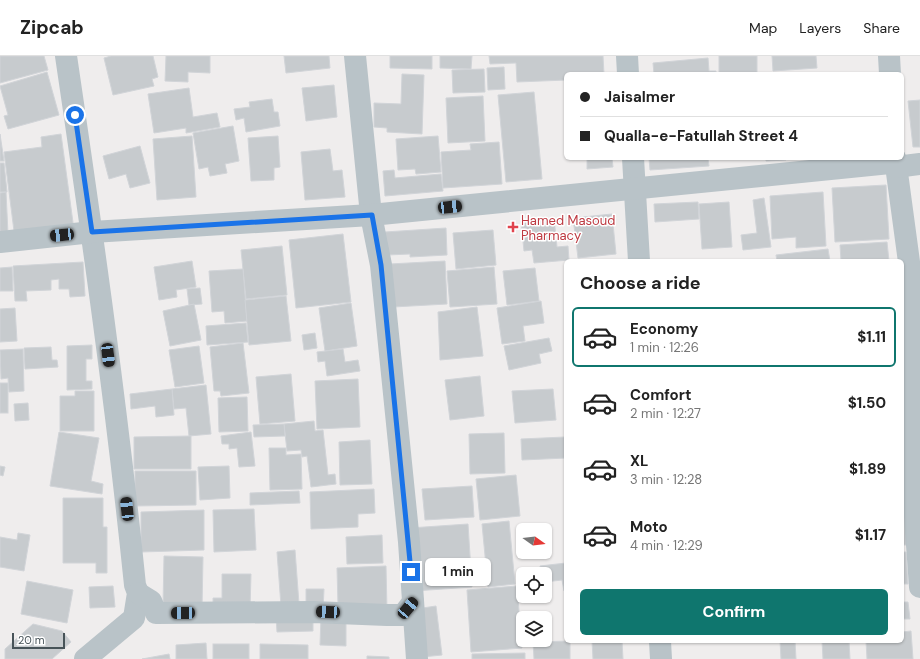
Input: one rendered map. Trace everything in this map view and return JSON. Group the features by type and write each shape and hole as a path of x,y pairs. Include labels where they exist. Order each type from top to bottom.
{"street":[{"path":"66,56 92,232 126,494 135,584 138,593 134,618 85,659"},
{"path":"355,56 372,215 381,265 409,542 417,659"},
{"path":"626,56 628,72"},
{"path":"889,56 890,72"},
{"path":"633,160 639,259"},
{"path":"0,242 92,232 372,215 895,162 920,164"},
{"path":"895,162 914,299 914,502 920,587"},
{"path":"138,593 151,601 156,613 314,612 387,616 403,615 414,602"},
{"path":"660,643 661,659"}],"building":[{"path":"0,56 44,56 48,70 0,83"},
{"path":"111,56 153,56 158,77 152,79 154,86 113,95 104,58"},
{"path":"166,56 210,56 210,73 188,72 188,82 165,81"},
{"path":"284,56 329,56 330,68 286,73"},
{"path":"390,56 432,56 432,69 390,68"},
{"path":"440,56 472,56 471,69 440,68"},
{"path":"489,56 603,56 604,72 564,72 564,80 517,82 516,63 490,64"},
{"path":"719,56 757,56 757,72 719,72"},
{"path":"772,56 816,56 817,68 773,71"},
{"path":"708,58 709,71 716,72 654,72 653,63"},
{"path":"504,67 505,89 488,90 487,68"},
{"path":"484,69 485,92 453,93 452,70"},
{"path":"47,72 59,115 8,129 4,116 8,115 0,86"},
{"path":"402,74 424,75 422,134 387,132 387,128 374,127 374,103 401,104"},
{"path":"334,85 337,117 306,121 302,88"},
{"path":"189,88 193,117 217,113 220,127 186,133 186,128 154,133 148,94"},
{"path":"534,92 542,179 506,182 498,95"},
{"path":"483,96 485,141 448,143 446,98"},
{"path":"272,99 274,112 278,112 280,126 246,132 244,118 236,120 234,109 250,107 249,102"},
{"path":"920,100 920,147 913,147 908,101"},
{"path":"233,126 239,161 225,164 227,173 210,176 208,167 199,169 193,133"},
{"path":"0,134 4,161 0,161"},
{"path":"61,134 74,230 14,231 4,152 42,147 41,137"},
{"path":"192,136 196,197 157,200 153,139"},
{"path":"278,136 280,167 274,168 274,180 251,181 248,138"},
{"path":"438,136 441,172 416,174 415,169 398,170 396,139"},
{"path":"499,142 502,184 443,188 441,152 471,150 470,144"},
{"path":"140,146 150,183 130,188 126,174 109,179 103,156"},
{"path":"330,149 333,171 342,170 345,197 305,200 301,152"},
{"path":"587,160 612,160 613,167 587,169"},
{"path":"649,160 708,160 709,166 650,170"},
{"path":"0,163 4,163 7,192 0,192"},
{"path":"394,170 395,178 441,174 443,191 385,196 383,171"},
{"path":"886,185 889,239 835,242 832,188"},
{"path":"6,192 8,234 0,234 0,193"},
{"path":"823,192 826,246 796,248 796,237 772,239 770,196"},
{"path":"764,198 771,247 743,250 741,235 757,233 753,200"},
{"path":"698,202 699,219 655,222 654,204"},
{"path":"729,202 732,247 702,249 699,204"},
{"path":"612,214 616,254 578,258 573,218"},
{"path":"554,218 557,247 568,246 569,259 534,263 532,250 524,251 521,221"},
{"path":"446,228 447,255 410,257 410,254 387,255 385,232"},
{"path":"493,230 496,265 456,269 453,233"},
{"path":"343,234 351,302 296,308 289,240"},
{"path":"887,242 889,259 841,259 840,245"},
{"path":"282,246 287,295 246,299 241,250"},
{"path":"828,249 830,259 777,259 776,255"},
{"path":"192,261 196,287 176,290 177,297 159,300 154,267"},
{"path":"445,261 447,304 393,307 390,264"},
{"path":"83,262 85,296 70,297 69,289 59,289 59,279 51,280 51,290 26,291 27,301 15,301 13,266"},
{"path":"12,267 13,291 0,291 0,268"},
{"path":"494,267 497,304 450,307 447,271"},
{"path":"535,268 539,301 507,305 503,271"},
{"path":"243,269 247,321 225,323 224,311 212,312 209,271"},
{"path":"200,288 202,304 189,305 187,289"},
{"path":"286,296 291,341 249,345 245,300"},
{"path":"541,301 544,323 523,326 525,341 502,344 497,308"},
{"path":"351,303 357,346 325,351 319,308"},
{"path":"194,304 201,340 170,346 163,311"},
{"path":"477,307 483,356 440,360 438,312"},
{"path":"15,308 17,341 0,342 0,309"},
{"path":"246,323 248,342 207,345 206,326"},
{"path":"315,333 317,348 304,350 302,335"},
{"path":"549,338 552,351 539,354 541,363 509,370 504,346"},
{"path":"243,343 249,393 221,396 220,391 214,391 210,347"},
{"path":"92,345 92,359 86,359 86,381 92,381 92,389 67,390 67,346"},
{"path":"199,346 204,383 175,387 169,350"},
{"path":"51,347 52,360 57,360 58,367 25,369 24,348"},
{"path":"23,349 24,391 9,392 8,378 1,379 0,350"},
{"path":"343,349 345,362 358,360 360,371 327,376 325,361 318,362 317,352"},
{"path":"291,374 295,421 260,424 256,377"},
{"path":"480,376 484,416 450,420 445,380"},
{"path":"358,379 360,427 317,429 315,381"},
{"path":"0,383 8,383 8,413 0,413"},
{"path":"206,385 211,434 189,436 186,408 174,409 172,389"},
{"path":"172,389 174,415 156,417 155,406 131,409 130,394"},
{"path":"553,389 556,420 515,423 512,391"},
{"path":"75,391 94,391 94,431 60,431 60,396 75,396"},
{"path":"247,397 248,431 219,432 218,398"},
{"path":"28,403 29,420 15,421 14,404"},
{"path":"314,421 315,431 323,430 328,475 335,474 336,484 311,487 307,456 302,457 301,450 287,451 284,424"},
{"path":"284,424 285,436 254,437 253,425"},
{"path":"59,432 99,438 91,481 103,484 102,494 50,486"},
{"path":"251,432 255,466 239,467 237,448 229,449 229,444 222,444 221,436"},
{"path":"504,433 505,473 470,474 469,434"},
{"path":"191,436 191,469 134,469 134,437"},
{"path":"564,437 564,458 522,460 521,439"},
{"path":"370,440 372,484 340,485 339,442"},
{"path":"269,448 286,448 286,455 301,454 302,489 270,490"},
{"path":"0,466 5,467 3,476 0,475"},
{"path":"229,466 230,498 200,500 198,467"},
{"path":"135,471 196,471 196,505 135,506"},
{"path":"516,475 520,516 480,520 476,479"},
{"path":"472,486 474,517 425,520 422,489"},
{"path":"374,489 375,513 358,514 358,527 311,529 310,492"},
{"path":"299,491 300,503 250,505 250,493"},
{"path":"63,498 103,498 103,527 107,527 107,573 96,573 96,563 63,563"},
{"path":"904,506 910,507 910,545 904,545"},
{"path":"254,509 256,550 214,552 213,510"},
{"path":"204,510 204,550 141,552 141,512"},
{"path":"509,521 515,584 488,587 482,524"},
{"path":"468,524 472,587 414,591 410,528"},
{"path":"18,533 30,535 24,571 0,567 0,537 17,540"},
{"path":"382,535 383,563 347,564 346,537"},
{"path":"295,550 299,604 281,606 277,552"},
{"path":"904,552 906,552 908,584 904,584"},
{"path":"164,556 203,557 202,608 163,607"},
{"path":"564,563 564,591 562,580 552,581 552,567 540,567"},
{"path":"386,566 387,612 338,605 337,568"},
{"path":"222,574 251,574 250,609 213,608 213,598 222,598"},
{"path":"27,581 73,590 67,623 21,614"},
{"path":"113,586 115,607 90,608 89,587"},
{"path":"516,586 516,603 518,603 519,611 516,611 516,647 522,648 471,652 467,590"},
{"path":"306,589 324,589 323,610 306,610"},
{"path":"904,602 908,602 910,619 904,619"},
{"path":"436,606 442,655 422,657 416,609"},
{"path":"313,616 313,631 277,632 276,617"},
{"path":"321,617 346,618 346,646 320,645"},
{"path":"33,624 62,631 71,642 52,659 5,659 5,649"},
{"path":"911,631 913,659 867,659 866,643 904,643 904,632"},
{"path":"552,641 564,641 564,643 570,643 570,659 534,659 533,647 552,647"},
{"path":"206,643 207,659 176,659 176,645"},
{"path":"592,643 622,643 623,659 593,659"},
{"path":"780,643 795,643 796,659 781,659"},
{"path":"822,643 849,643 850,659 823,659"},
{"path":"213,644 249,644 249,659 213,659"},
{"path":"260,644 308,645 308,659 260,659"},
{"path":"525,653 525,659 472,659 472,654"},
{"path":"169,654 170,659 142,659"},
{"path":"367,656 389,657 389,659 367,659"}],"place":[{"name":"Hamed Masoud Pharmacy","path":"513,227"}],"route":[{"path":"75,115 92,232 372,215 381,265 411,572"}]}
